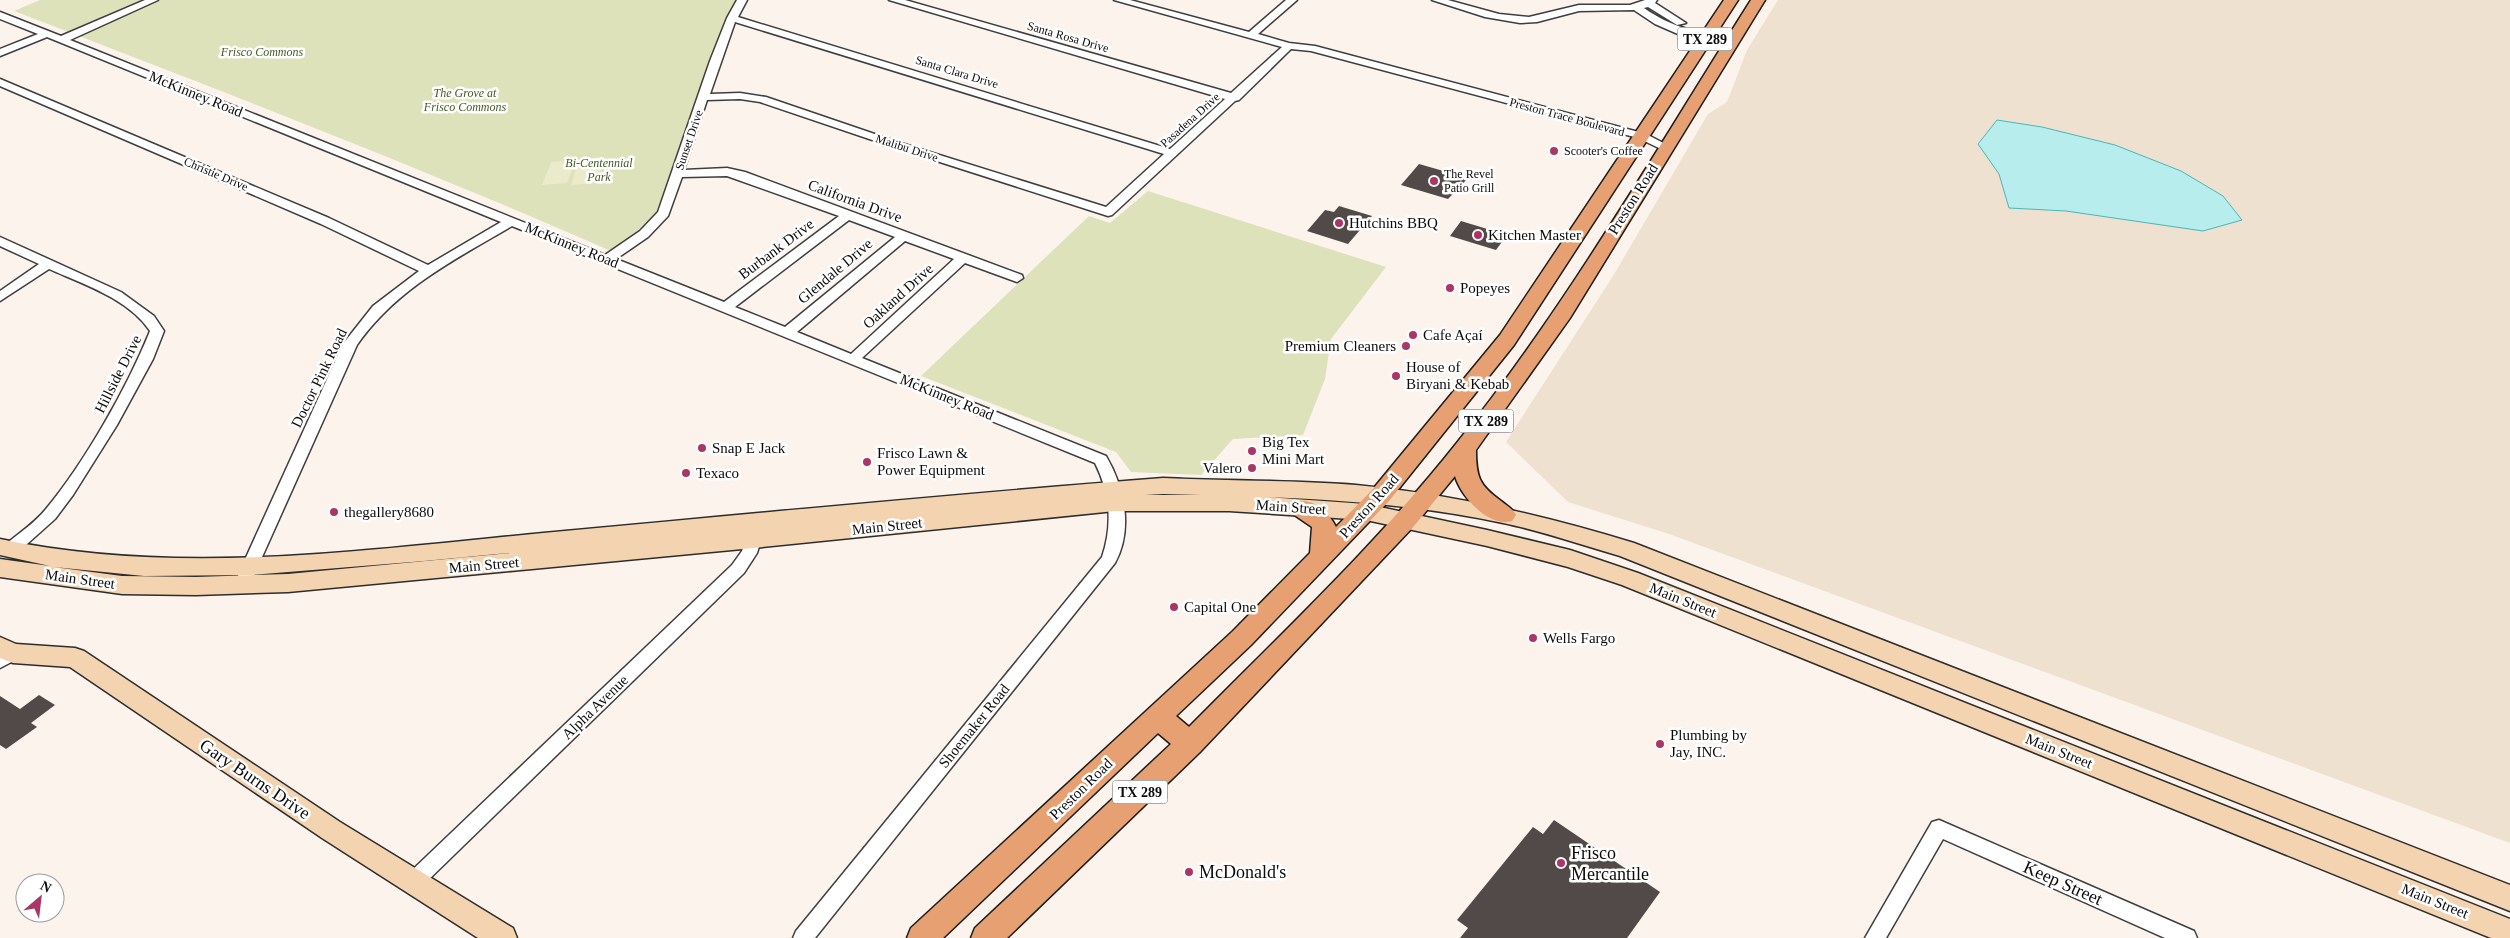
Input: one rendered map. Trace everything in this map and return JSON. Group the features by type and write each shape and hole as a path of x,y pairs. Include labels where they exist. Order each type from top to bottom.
{"main road":[{"name":"Preston Road","path":"922,938 1242,638 1374,504 1501,348 1560,262 1731,0"},
{"name":"Preston Road","path":"986,938 1190,744 1406,520 1465,449 1548,337 1758,0"},
{"path":"1560,262 1589,271"},
{"path":"1465,449 1464,471 1468,484 1480,498 1504,515"},
{"name":"Main Street","path":"3,556 122,585 246,575 288,583 756,531 1115,496 1163,486 1374,504 1406,520 1487,538 1579,562 1630,579 2510,932"},
{"name":"Main Street","path":"1115,496 1301,508 1421,501 1504,515 1626,549 2510,898"},
{"path":"1301,508 1317,515 1322,522 1326,532 1321,558"},
{"path":"1856,669 1866,643"},
{"name":"Gary Burns Drive","path":"4,653 74,658 331,830 503,938"},
{"path":"1157,716 1190,744"}],"street":[{"path":"60,40 153,0"},
{"name":"Sunset Drive","path":"608,259 644,234 659,220 670,200 732,18 742,0"},
{"name":"Santa Rosa Drive","path":"894,0 1235,98"},
{"name":"Preston Trace Boulevard","path":"1119,0 1289,46 1300,53 1665,147"},
{"path":"1250,36 1292,0"},
{"path":"1437,0 1507,19 1522,20 1535,20 1574,8 1636,7 1650,2 1676,22 1708,35"},
{"path":"1636,7 1663,26 1732,40"},
{"name":"McKinney Road","path":"0,15 512,220 1101,460 1115,496"},
{"name":"Santa Clara Drive","path":"732,18 1173,154"},
{"path":"0,53 46,34"},
{"name":"Pasadena Drive","path":"1108,212 1235,98 1289,46"},
{"name":"Christie Drive","path":"0,82 325,221 430,271"},
{"name":"Malibu Drive","path":"704,97 740,96 762,99 907,148 1108,212"},
{"name":"California Drive","path":"678,174 710,172 734,174 1017,278"},
{"name":"Burbank Drive","path":"726,307 846,216"},
{"name":"Doctor Pink Road","path":"246,575 350,344 366,322 382,305 430,271 512,220"},
{"name":"Glendale Drive","path":"788,332 903,236"},
{"name":"Hillside Drive","path":"0,241 116,295 149,318 157,331 146,359 110,425 68,491 50,515 3,556"},
{"name":"Oakland Drive","path":"853,359 964,257"},
{"path":"0,297 23,279 48,264"},
{"name":"Shoemaker Road","path":"804,938 1109,559 1114,547 1115,496"},
{"name":"Alpha Avenue","path":"414,881 738,569 749,553 756,531"},
{"name":"Keep Street","path":"1875,938 1939,828 2187,938"}],"shaded area":[{"path":"1778,0 2510,0 2510,843 1669,534 1568,502 1506,442 1613,276 1708,114 1727,102 1747,50"}],"green space":[{"path":"40,0 745,0 695,103 654,218 611,251 389,158 14,11"},
{"name":"Bi-Centennial Park","path":"604,157 596,183 571,185 579,159"},
{"path":"576,160 567,183 542,185 551,162"},
{"path":"1148,191 1386,267 1331,339 1325,379 1303,435 1233,439 1201,475 1131,472 1116,452 921,376 1089,216 1110,223"}],"water":[{"path":"1997,120 2042,127 2115,145 2181,171 2223,196 2242,220 2203,231 2066,211 2009,208 1999,174 1978,144"}],"building":[{"name":"The Revel Patio Grill","path":"1419,164 1468,178 1448,199 1401,185"},
{"name":"Hutchins BBQ","path":"1339,206 1372,216 1348,244 1307,231 1325,210 1334,212"},
{"name":"Kitchen Master","path":"1461,221 1507,235 1496,250 1450,236"},
{"path":"39,695 55,705 31,723 37,727 6,749 0,745 0,696 20,709"},
{"name":"Frisco Mercantile","path":"1554,820 1660,892 1627,938 1460,938 1468,928 1457,920 1533,827 1543,834"}],"place":[{"name":"Scooter's Coffee","path":"1554,151"},
{"name":"The Revel Patio Grill","path":"1434,181"},
{"name":"Hutchins BBQ","path":"1339,223"},
{"name":"Kitchen Master","path":"1478,235"},
{"name":"Popeyes","path":"1450,288"},
{"name":"Cafe Açaí","path":"1413,335"},
{"name":"Premium Cleaners","path":"1406,346"},
{"name":"House of Biryani & Kebab","path":"1396,376"},
{"name":"Snap E Jack","path":"702,448"},
{"name":"Big Tex Mini Mart","path":"1252,451"},
{"name":"Frisco Lawn & Power Equipment","path":"867,462"},
{"name":"Valero","path":"1252,468"},
{"name":"Texaco","path":"686,473"},
{"name":"thegallery8680","path":"334,512"},
{"name":"Capital One","path":"1174,607"},
{"name":"Wells Fargo","path":"1533,638"},
{"name":"Plumbing by Jay, INC.","path":"1660,744"},
{"name":"Frisco Mercantile","path":"1561,863"},
{"name":"McDonald's","path":"1189,872"}],"park label":[{"name":"Frisco Commons","path":"262,52"},
{"name":"The Grove at Frisco Commons","path":"465,100"}]}
